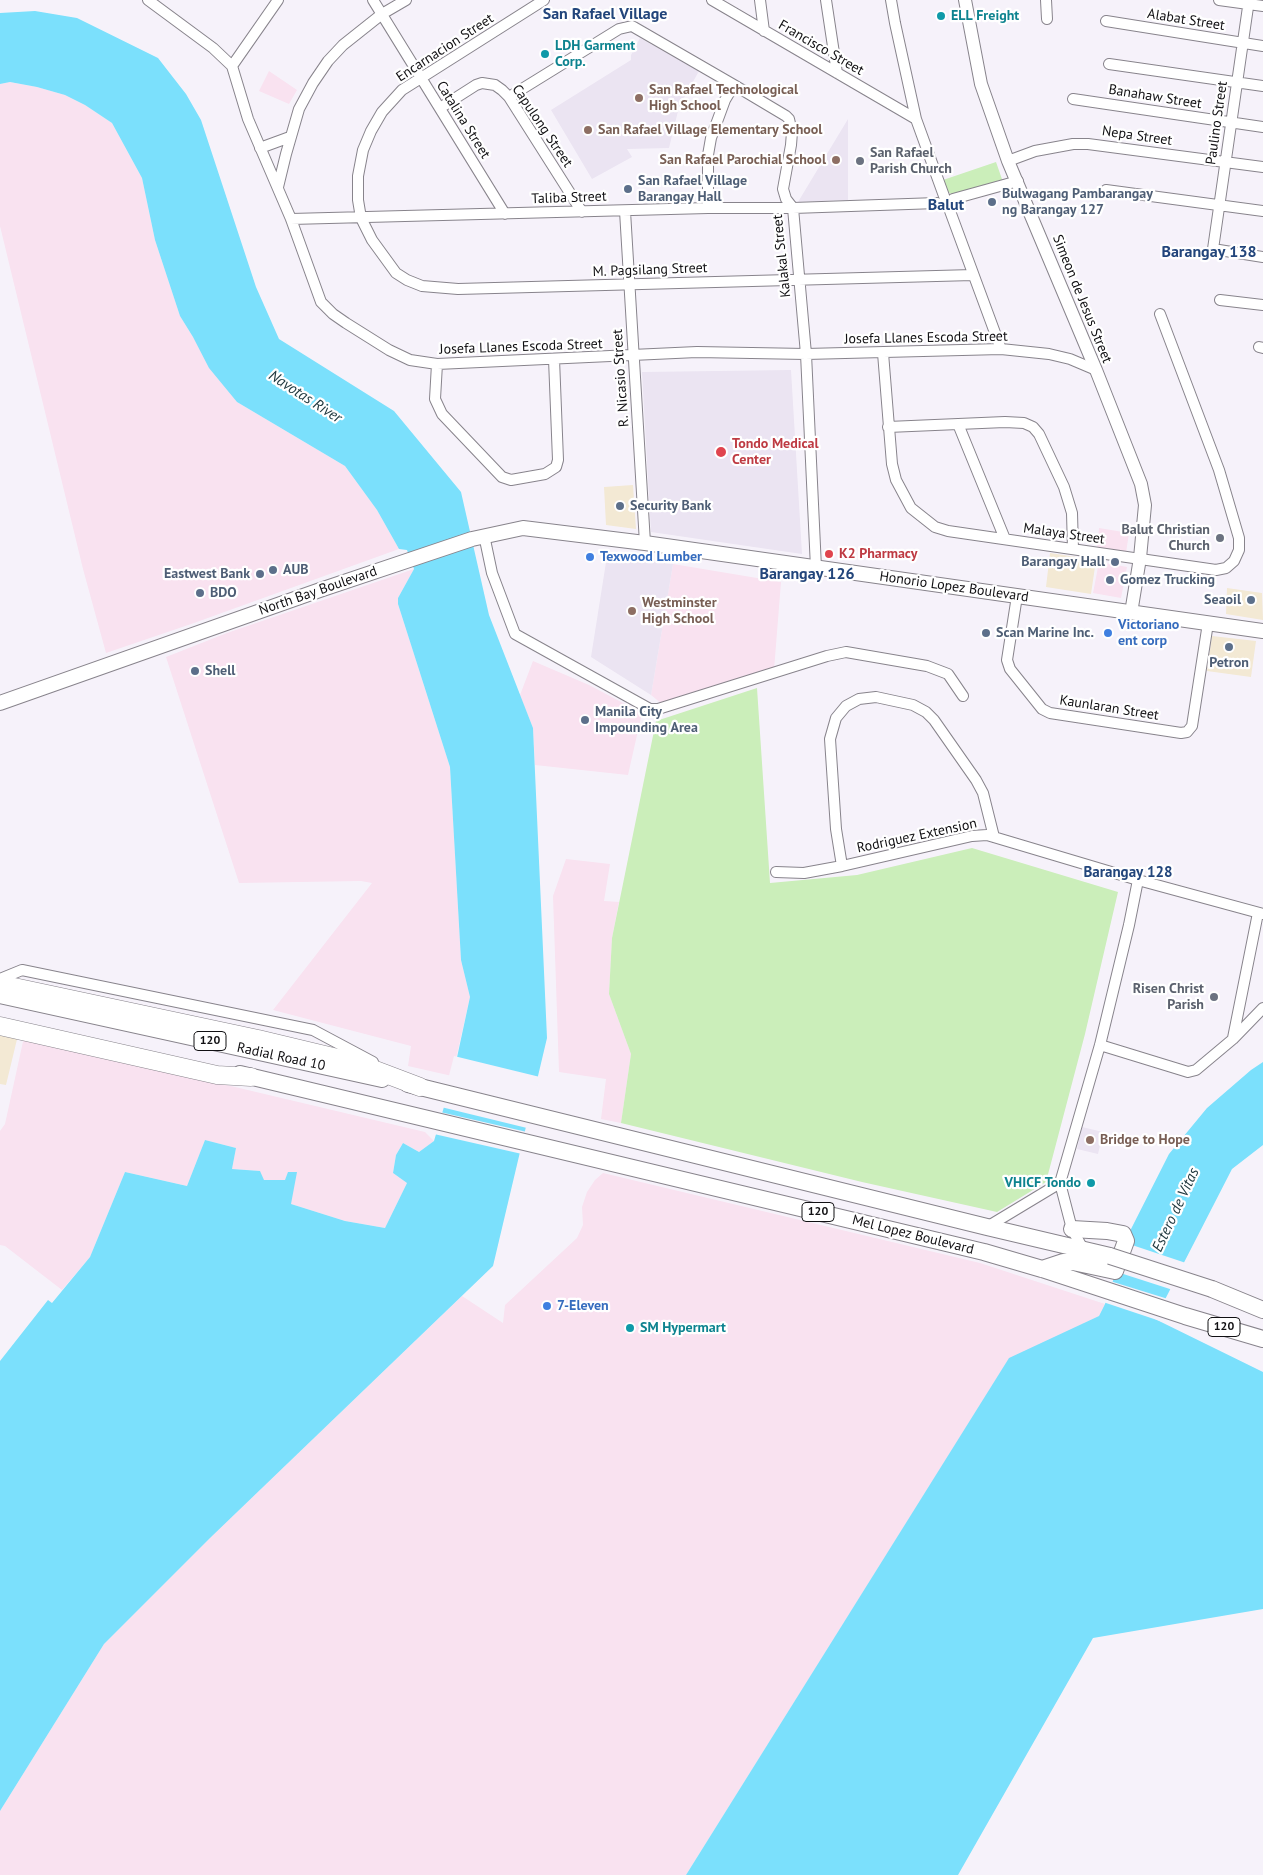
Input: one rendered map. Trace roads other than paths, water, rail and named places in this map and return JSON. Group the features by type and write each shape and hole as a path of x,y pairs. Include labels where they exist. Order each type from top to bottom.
{"highway":[{"path":"0,984 258,1039 354,1062 420,1087"},
{"name":"Radial Road 10","path":"0,995 420,1087 532,1115"},
{"name":"Radial Road 10","path":"0,1020 251,1077 528,1144"},
{"path":"0,1026 217,1075 251,1077"},
{"name":"Mel Lopez Boulevard","path":"532,1115 1110,1256 1212,1289 1263,1310"},
{"name":"Mel Lopez Boulevard","path":"528,1144 984,1252 1184,1316 1263,1339"},
{"path":"1042,1269 1063,1262 1073,1262 1112,1271 1115,1270 1126,1240 1123,1234 1108,1231 1072,1229"}],"main road":[{"name":"North Bay Boulevard","path":"0,703 320,590 478,537 523,528 645,543"},
{"name":"Honorio Lopez Boulevard","path":"645,543 1263,631"}],"street":[{"name":"Josefa Llanes Escoda Street","path":"148,0 213,48 232,66 248,119 291,219 321,302 333,314 389,350 410,360 437,364 697,352 806,354 1000,349 1049,354 1070,359 1096,370"},
{"path":"232,66 278,0"},
{"name":"Catalina Street","path":"373,0 505,214"},
{"path":"278,187 299,109 312,83 328,61 344,45 382,14 406,0"},
{"name":"Encarnacion Street","path":"361,218 358,200 358,176 363,150 382,112 402,90 544,0"},
{"name":"Francisco Street","path":"712,0 916,119"},
{"path":"760,0 764,31"},
{"path":"826,0 837,73"},
{"path":"891,0 916,119 945,199 954,206 950,211 940,210 945,199"},
{"name":"Simeon de Jesus Street","path":"965,0 981,84 1008,160 1096,370 1140,484 1145,504 1140,558 1131,613"},
{"path":"1046,0 1047,19"},
{"path":"1219,0 1248,2 1263,6"},
{"name":"Paulino Street","path":"1248,2 1213,249 1263,257"},
{"name":"Alabat Street","path":"1106,21 1263,46"},
{"name":"Kalakal Street","path":"508,96 624,26 638,29 786,116 789,120 791,138 783,189 786,199 793,208 806,354 816,568"},
{"path":"1109,64 1263,86"},
{"name":"Capulong Street","path":"440,108 476,85 495,85 508,96 582,212"},
{"path":"708,208 708,155 711,138 716,120 734,85"},
{"name":"Banahaw Street","path":"1073,99 1263,127"},
{"path":"260,148 290,137"},
{"name":"Nepa Street","path":"1008,160 1035,151 1073,144 1088,144 1263,167"},
{"name":"Taliba Street","path":"291,219 708,208 793,208 945,199 1018,181"},
{"path":"1106,190 1263,211"},
{"name":"R. Nicasio Street","path":"625,211 645,543"},
{"path":"950,211 1000,349"},
{"name":"M. Pagsilang Street","path":"361,218 372,240 396,273 422,286 458,289 973,275"},
{"path":"1220,300 1263,305"},
{"name":"Malaya Street","path":"883,353 888,427 892,464 896,480 911,508 935,527 948,531 1216,570 1226,568 1234,561 1239,550 1239,538 1229,500 1160,314"},
{"path":"437,364 435,399 442,414 502,477 511,480 545,474 556,467 558,460 554,359"},
{"path":"888,427 1005,422 1024,423 1033,427 1064,487 1072,513 1073,549"},
{"path":"958,424 1005,539"},
{"path":"478,537 515,634 650,709 658,709 827,656 846,652 927,666 948,674 962,696"},
{"name":"Kaunlaran Street","path":"1017,596 1006,660 1010,669 1042,709 1050,713 1181,734 1187,732 1192,726 1208,623"},
{"path":"842,866 836,829 830,739 836,718 846,706 859,699 876,698 913,705 926,712 934,720 983,793 994,837"},
{"name":"Rodriguez Extension","path":"776,872 804,872 842,866 981,835 994,837 1261,914"},
{"path":"1083,1249 1072,1229 1060,1184 1100,1045 1138,880"},
{"path":"1233,1039 1249,953 1261,914"},
{"path":"0,978 22,970 313,1030 420,1087"},
{"path":"1100,1045 1188,1072 1202,1066 1233,1039 1263,1008"},
{"path":"987,1227 1060,1184"}],"water":[{"name":"Navotas River","path":"35,11 77,18 158,58 186,94 201,120 256,287 279,339 394,411 461,492 489,615 533,728 547,1038 493,1266 210,1538 104,1644 0,1811 0,1361 48,1300 52,1303 90,1257 125,1172 187,1186 205,1140 236,1148 232,1169 260,1171 264,1180 285,1180 288,1172 297,1172 291,1204 345,1221 385,1228 407,1183 393,1173 396,1155 403,1143 419,1152 434,1141 453,1076 470,997 461,960 450,767 398,604 398,598 414,569 407,550 399,549 377,510 345,466 237,402 209,368 180,316 155,240 142,178 112,123 85,105 65,95 10,82 0,84 0,13"},
{"name":"Estero de Vitas","path":"1263,1062 1263,1145 1232,1169 1155,1319 1263,1372 1263,1609 1093,1638 958,1875 686,1875 1009,1358 1099,1316 1105,1304 1130,1231 1169,1154 1207,1108"}],"place":[{"name":"ELL Freight","path":"941,16"},
{"name":"LDH Garment Corp.","path":"545,54"},
{"name":"San Rafael Technological High School","path":"639,98"},
{"name":"San Rafael Village Elementary School","path":"588,130"},
{"name":"San Rafael Parochial School","path":"836,160"},
{"name":"San Rafael Parish Church","path":"860,161"},
{"name":"San Rafael Village Barangay Hall","path":"628,189"},
{"name":"Bulwagang Pambarangay ng Barangay 127","path":"992,202"},
{"name":"Tondo Medical Center","path":"721,452"},
{"name":"Security Bank","path":"620,506"},
{"name":"Balut Christian Church","path":"1220,538"},
{"name":"K2 Pharmacy","path":"829,554"},
{"name":"Texwood Lumber","path":"590,557"},
{"name":"Barangay Hall","path":"1115,562"},
{"name":"AUB","path":"273,570"},
{"name":"Eastwest Bank","path":"260,574"},
{"name":"Gomez Trucking","path":"1110,580"},
{"name":"BDO","path":"200,593"},
{"name":"Seaoil","path":"1251,600"},
{"name":"Westminster High School","path":"632,611"},
{"name":"Scan Marine Inc.","path":"986,633"},
{"name":"Victoriano ent corp","path":"1108,633"},
{"name":"Petron","path":"1229,647"},
{"name":"Shell","path":"195,671"},
{"name":"Manila City Impounding Area","path":"585,720"},
{"name":"Risen Christ Parish","path":"1214,997"},
{"name":"Bridge to Hope","path":"1090,1140"},
{"name":"VHICF Tondo","path":"1091,1183"},
{"name":"7-Eleven","path":"547,1306"},
{"name":"SM Hypermart","path":"630,1328"}],"district":[{"name":"San Rafael Village","path":"605,14"},
{"name":"Balut","path":"946,205"},
{"name":"Barangay 138","path":"1209,252"},
{"name":"Barangay 126","path":"807,574"},
{"name":"Barangay 128","path":"1128,873"}]}
